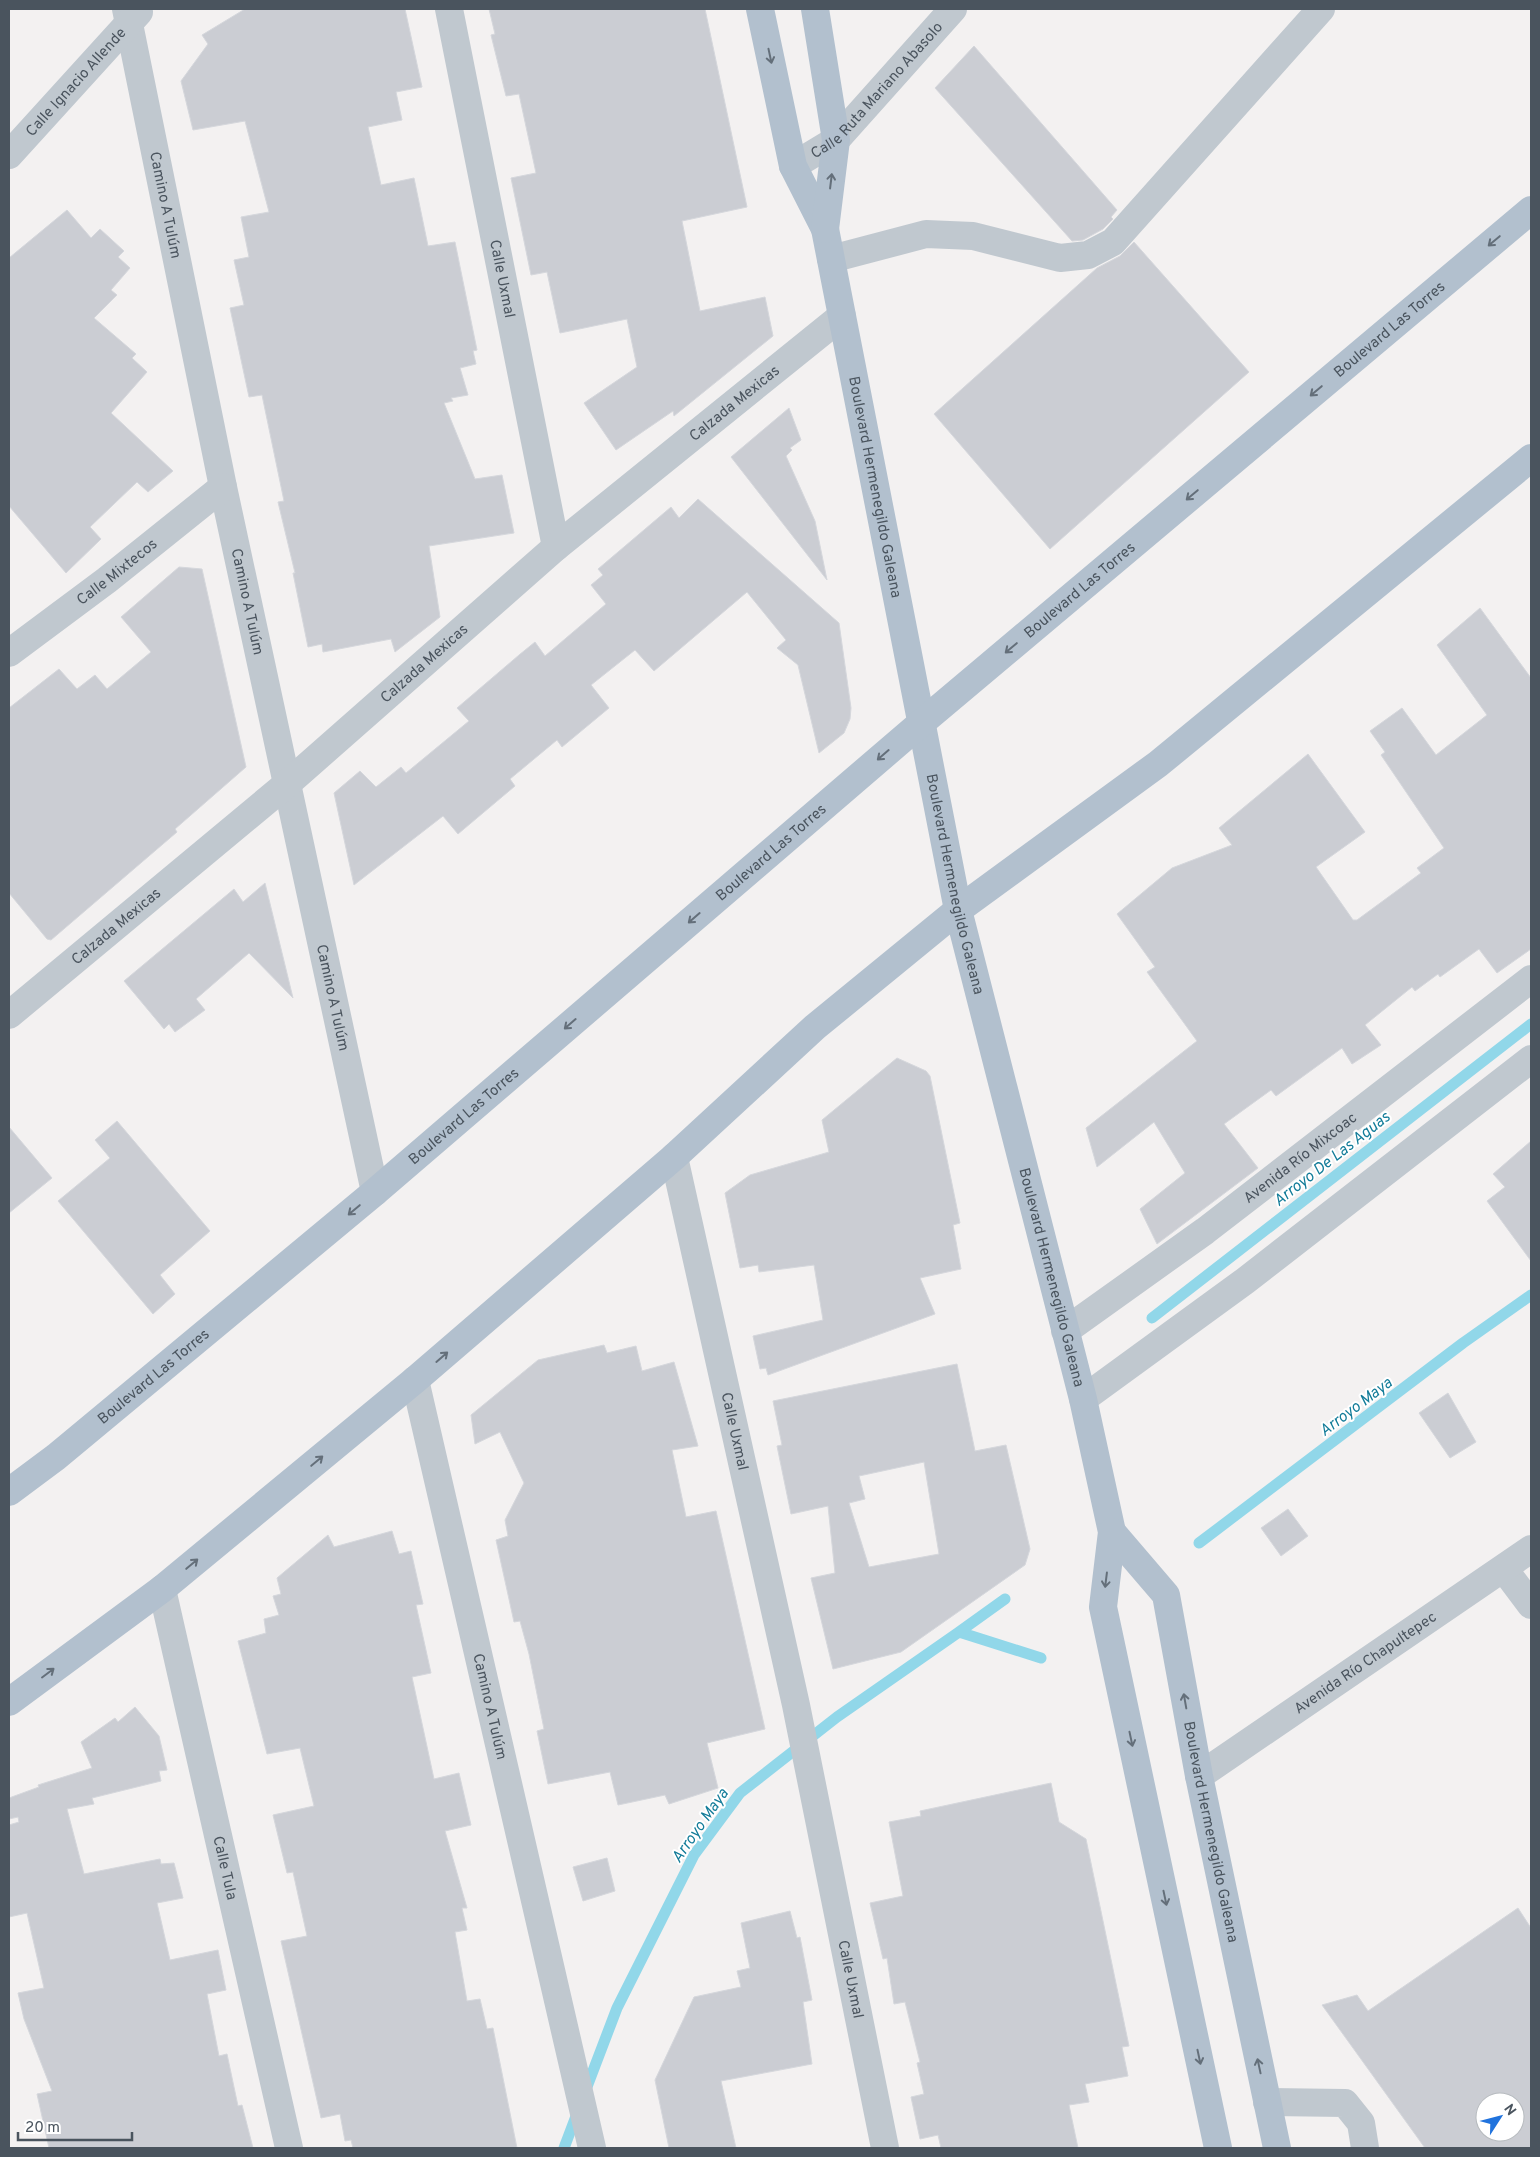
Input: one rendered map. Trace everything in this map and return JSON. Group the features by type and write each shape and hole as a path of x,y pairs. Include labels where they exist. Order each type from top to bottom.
{"main road":[{"name":"Boulevard Hermenegildo Galeana","path":"760,9 793,166 826,229"},
{"name":"Boulevard Hermenegildo Galeana","path":"815,9 836,140 826,229 831,259 920,724 958,910 1083,1399 1112,1532 1103,1607 1218,2148"},
{"name":"Boulevard Las Torres","path":"9,1492 56,1456 375,1192 920,724 1531,210"},
{"path":"9,1702 162,1589 415,1380 674,1157 815,1027 958,910 1158,764 1531,458"},
{"name":"Boulevard Hermenegildo Galeana","path":"1112,1532 1166,1595 1198,1776 1277,2148"}],"street":[{"name":"Calle Uxmal","path":"449,9 556,548"},
{"name":"Calle Ruta Mariano Abasolo","path":"793,166 836,140 954,9"},
{"path":"831,259 926,234 973,236 1060,258 1088,255 1114,242 1321,9"},
{"name":"Calle Ignacio Allende","path":"9,155 132,13"},
{"name":"Camino A Tulúm","path":"132,13 223,487 375,1192"},
{"name":"Calzada Mexicas","path":"9,1015 288,783 556,548 842,316"},
{"name":"Calle Mixtecos","path":"9,653 108,580 223,487"},
{"name":"Avenida Río Mixcoac","path":"1065,1331 1205,1231 1531,979"},
{"path":"1083,1399 1245,1282 1531,1059"},
{"name":"Calle Uxmal","path":"674,1157 796,1705 885,2148"},
{"name":"Camino A Tulúm","path":"415,1380 592,2144"},
{"name":"Avenida Río Chapultepec","path":"1198,1776 1504,1570 1531,1549"},
{"path":"1504,1570 1531,1605"},
{"name":"Calle Tula","path":"162,1589 289,2148"},
{"path":"1267,2102 1346,2103 1361,2123 1365,2148"}],"building":[{"path":"245,9 405,9 422,87 396,92 402,120 368,127 381,185 414,178 428,246 455,242 477,350 473,351 476,364 460,368 468,395 451,398 453,401 444,403 475,479 502,475 514,533 429,546 440,617 395,652 391,639 323,652 322,644 308,647 293,573 295,573 278,502 284,501 262,395 249,397 230,308 244,305 234,260 249,257 241,217 269,212 245,121 193,130 181,81 208,44 202,35"},
{"path":"489,9 705,9 747,207 682,221 700,311 765,297 773,336 674,416 673,411 616,450 584,403 637,367 627,319 560,333 547,272 531,275 511,178 536,173 519,94 506,96 491,35 495,34"},
{"path":"974,46 1117,210 1111,217 1113,219 1103,229 1083,240 1072,241 935,88"},
{"path":"67,210 91,238 100,229 124,251 118,257 130,268 111,290 117,295 94,318 136,354 132,358 147,372 111,413 173,471 148,492 137,482 90,527 101,539 66,573 9,506 9,258"},
{"path":"1134,242 1249,372 1050,549 934,414 1097,268 1120,256"},
{"path":"789,408 801,440 790,448 792,450 786,456 815,521 827,580 731,457"},
{"path":"698,499 839,623 851,708 850,719 844,733 819,753 798,665 777,648 786,640 747,592 654,671 635,650 591,685 609,708 562,747 557,740 510,779 515,786 458,834 443,816 354,885 334,793 360,771 376,787 401,767 406,773 469,721 457,708 519,655 535,642 545,656 606,604 591,585 603,575 598,569 671,507 679,518"},
{"path":"179,567 202,569 246,767 175,829 177,832 51,940 47,939 9,893 9,708 59,669 77,689 95,675 107,689 151,652 121,617"},
{"path":"1480,608 1531,678 1531,949 1497,973 1479,949 1440,977 1438,974 1415,991 1412,987 1365,1025 1381,1045 1352,1064 1342,1048 1276,1096 1271,1090 1224,1124 1258,1168 1157,1244 1140,1209 1185,1173 1154,1122 1097,1167 1086,1128 1197,1041 1147,972 1155,967 1117,914 1172,868 1232,845 1219,828 1308,754 1365,832 1316,867 1353,920 1357,920 1421,873 1417,868 1444,848 1381,755 1385,752 1370,731 1402,708 1436,755 1487,715 1437,645"},
{"path":"265,883 293,998 249,953 196,999 205,1010 175,1032 169,1024 164,1029 124,981 234,889 243,902"},
{"path":"897,1058 926,1071 930,1076 960,1223 953,1225 961,1269 920,1278 935,1314 768,1375 766,1368 760,1369 753,1336 823,1320 814,1265 759,1272 758,1265 740,1268 725,1193 750,1175 829,1152 822,1120"},
{"path":"117,1121 210,1231 160,1275 175,1294 153,1314 58,1201 110,1158 95,1140"},
{"path":"9,1127 52,1178 9,1213"},
{"path":"1531,1141 1531,1261 1487,1201 1505,1187 1493,1174"},
{"path":"604,1345 607,1353 636,1346 642,1371 674,1362 698,1446 672,1450 686,1517 716,1511 765,1729 707,1743 718,1788 669,1804 665,1795 618,1805 610,1772 548,1784 537,1731 544,1729 529,1654 520,1621 514,1622 496,1540 508,1536 505,1520 524,1483 500,1432 475,1444 471,1415 538,1360"},
{"path":"957,1364 975,1451 1006,1445 1030,1549 1025,1565 901,1652 833,1669 811,1578 835,1573 828,1506 791,1514 777,1446 782,1445 773,1401","holes":["924,1462 939,1554 869,1567 849,1503 865,1499 859,1476"]},
{"path":"1448,1393 1476,1442 1450,1458 1419,1413"},
{"path":"1288,1509 1308,1536 1281,1556 1261,1528"},
{"path":"392,1531 399,1554 411,1551 423,1604 416,1605 431,1673 412,1677 434,1779 459,1773 471,1825 445,1831 467,1908 462,1908 467,1930 455,1932 467,2001 480,1999 487,2029 493,2028 517,2148 353,2148 351,2140 345,2141 340,2114 321,2118 281,1941 307,1936 293,1872 287,1873 273,1815 314,1806 300,1748 267,1754 238,1641 266,1633 264,1619 279,1615 273,1596 281,1594 277,1578 328,1535 334,1547"},
{"path":"135,1707 159,1736 167,1770 159,1771 161,1781 92,1798 94,1804 67,1809 84,1874 160,1859 161,1864 174,1863 183,1898 157,1903 170,1960 218,1950 226,1990 207,1994 219,2056 227,2054 238,2106 242,2105 253,2148 49,2148 37,2094 52,2091 24,2019 18,1993 44,1988 27,1913 9,1917 9,1825 19,1822 18,1817 9,1819 9,1798 39,1787 38,1785 92,1768 81,1742 115,1718 118,1722"},
{"path":"1051,1783 1059,1822 1086,1839 1129,2046 1122,2047 1128,2076 1085,2084 1089,2102 1069,2105 1078,2148 941,2148 938,2135 920,2139 911,2097 924,2094 917,2063 920,2062 905,2002 894,2004 887,1958 883,1959 870,1903 903,1896 889,1822 921,1816 920,1811"},
{"path":"607,1858 615,1891 583,1901 573,1867"},
{"path":"1518,1908 1531,1928 1531,2148 1425,2148 1322,2005 1357,1995 1368,2011"},
{"path":"790,1911 797,1938 800,1937 812,2000 803,2002 812,2064 721,2081 736,2148 669,2148 655,2080 694,1997 741,1987 737,1971 750,1968 741,1923"}],"waterway":[{"name":"Arroyo De Las Aguas","path":"1152,1318 1531,1024"},
{"name":"Arroyo Maya","path":"1199,1543 1463,1343 1531,1295"},
{"name":"Arroyo De Las Aguas","path":"959,1632 1005,1599"},
{"name":"Arroyo Maya","path":"585,2092 617,2008 694,1855 740,1793 837,1717 959,1632 1041,1658"},
{"name":"Arroyo Maya","path":"564,2148 578,2111"}]}
